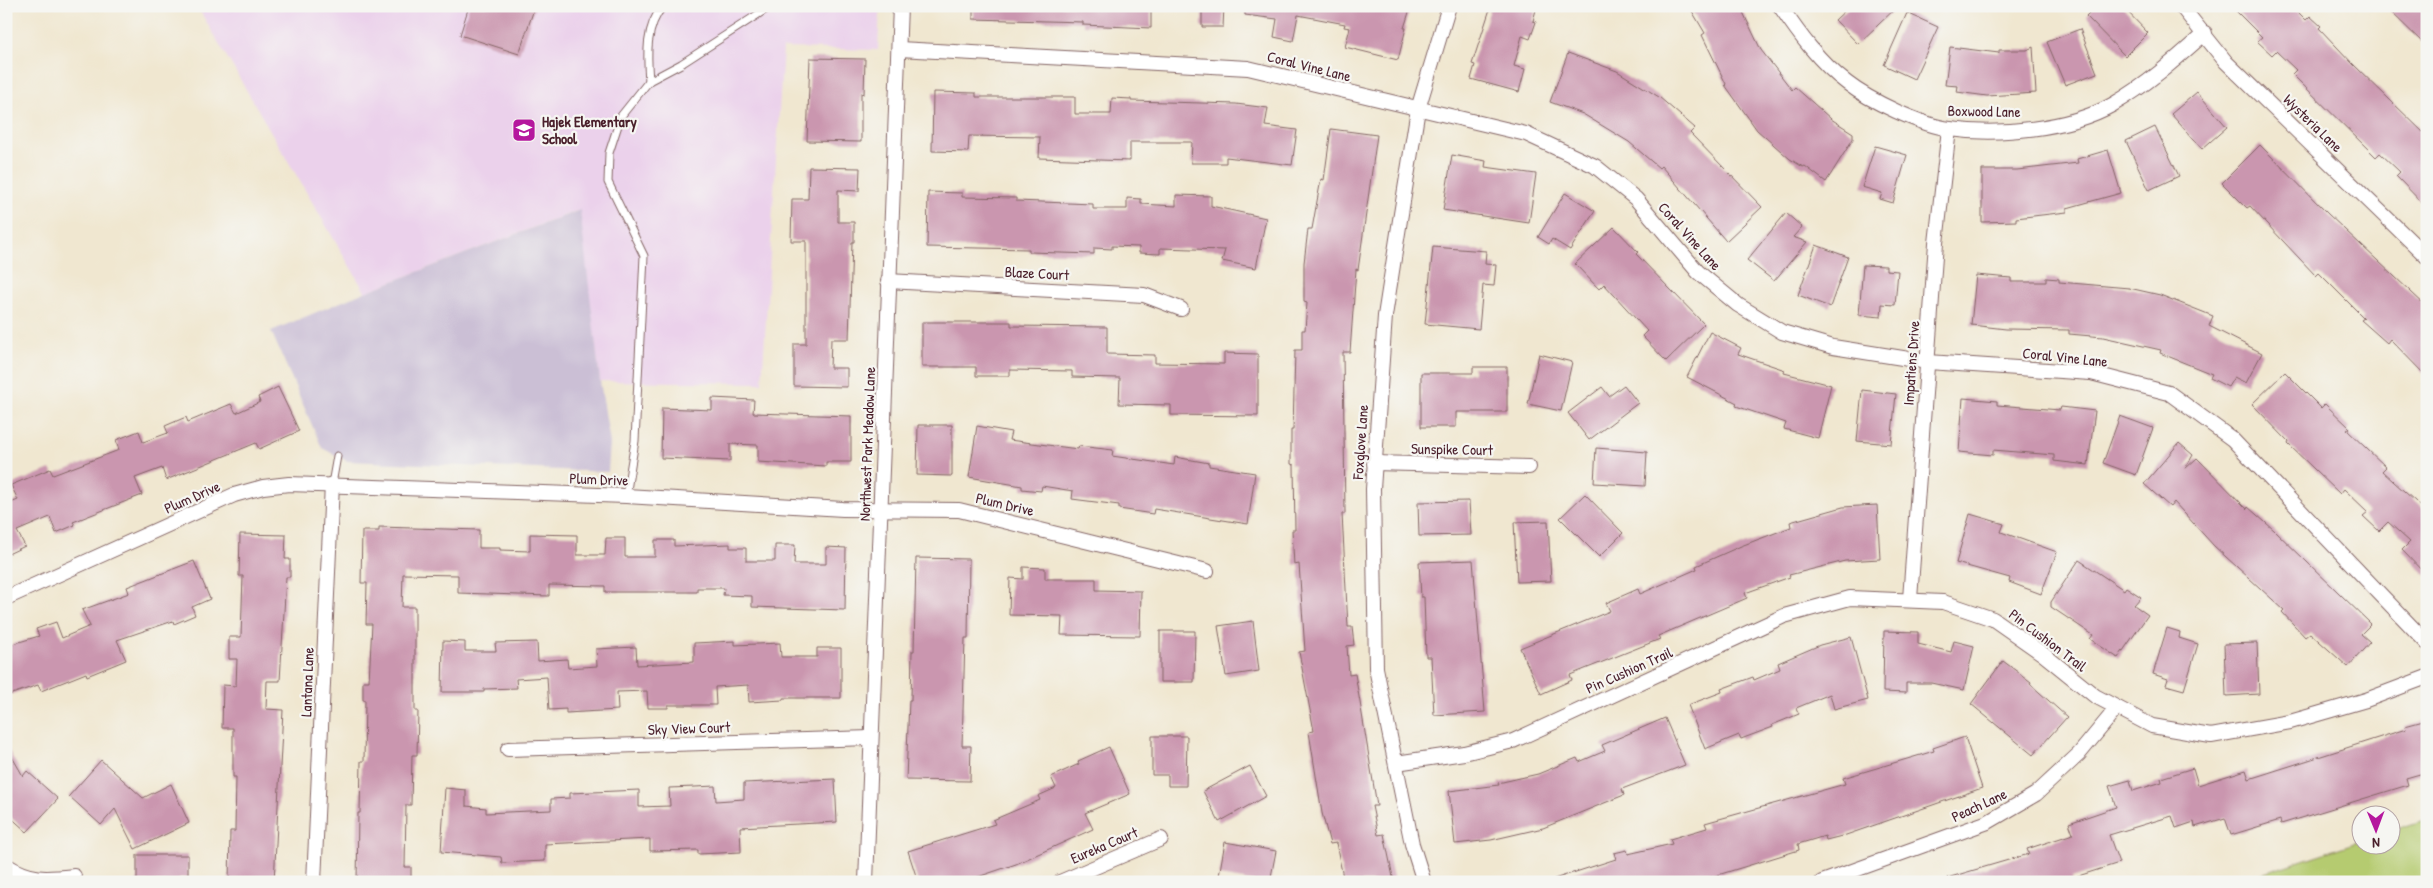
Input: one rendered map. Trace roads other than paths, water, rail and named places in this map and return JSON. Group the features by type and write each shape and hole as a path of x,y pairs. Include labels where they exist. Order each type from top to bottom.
{"street":[{"name":"Northwest Park Meadow Lane","path":"866,882 882,509 888,281 900,6"},
{"name":"Foxglove Lane","path":"1424,882 1412,844 1376,668 1373,489 1385,316 1418,109 1449,6"},
{"name":"Boxwood Lane","path":"1780,6 1805,43 1847,84 1897,112 1949,129 2008,130 2066,123 2111,106 2158,76 2205,34"},
{"name":"Wysteria Lane","path":"2181,6 2226,62 2427,257"},
{"name":"Coral Vine Lane","path":"899,49 1248,68 1526,134 1595,166 1636,199 1698,272 1738,305 1782,332 1833,347 1928,362 2091,373 2169,393 2232,439 2427,643"},
{"name":"Impatiens Drive","path":"1910,599 1936,243 1949,129"},
{"name":"Blaze Court","path":"888,281 1144,295 1181,309"},
{"name":"Sunspike Court","path":"1374,463 1529,467"},
{"name":"Plum Drive","path":"6,598 234,495 271,486 332,484 882,509 959,510 1206,571"},
{"name":"Lantana Lane","path":"314,882 332,484"},
{"name":"Pin Cushion Trail","path":"1396,763 1464,752 1513,741 1784,616 1850,598 1910,599 1943,602 1993,619 2042,654 2095,696 2117,708 2152,726 2211,736 2290,722 2366,700 2427,677"},
{"name":"Peach Lane","path":"1822,882 1988,822 2036,794 2079,754 2117,708"},
{"name":"Sky View Court","path":"508,749 871,738"},
{"name":"Eureka Court","path":"1060,882 1161,839"},
{"path":"6,865 31,878 47,879 74,876"}],"lane":[{"path":"649,81 648,45 656,14 663,6"},
{"path":"626,496 635,441 644,256 608,182 609,153 621,116 649,81 681,64 771,6"},
{"path":"332,484 336,456"}],"place":[{"name":"Hajek Elementary School","path":"524,130"}]}
